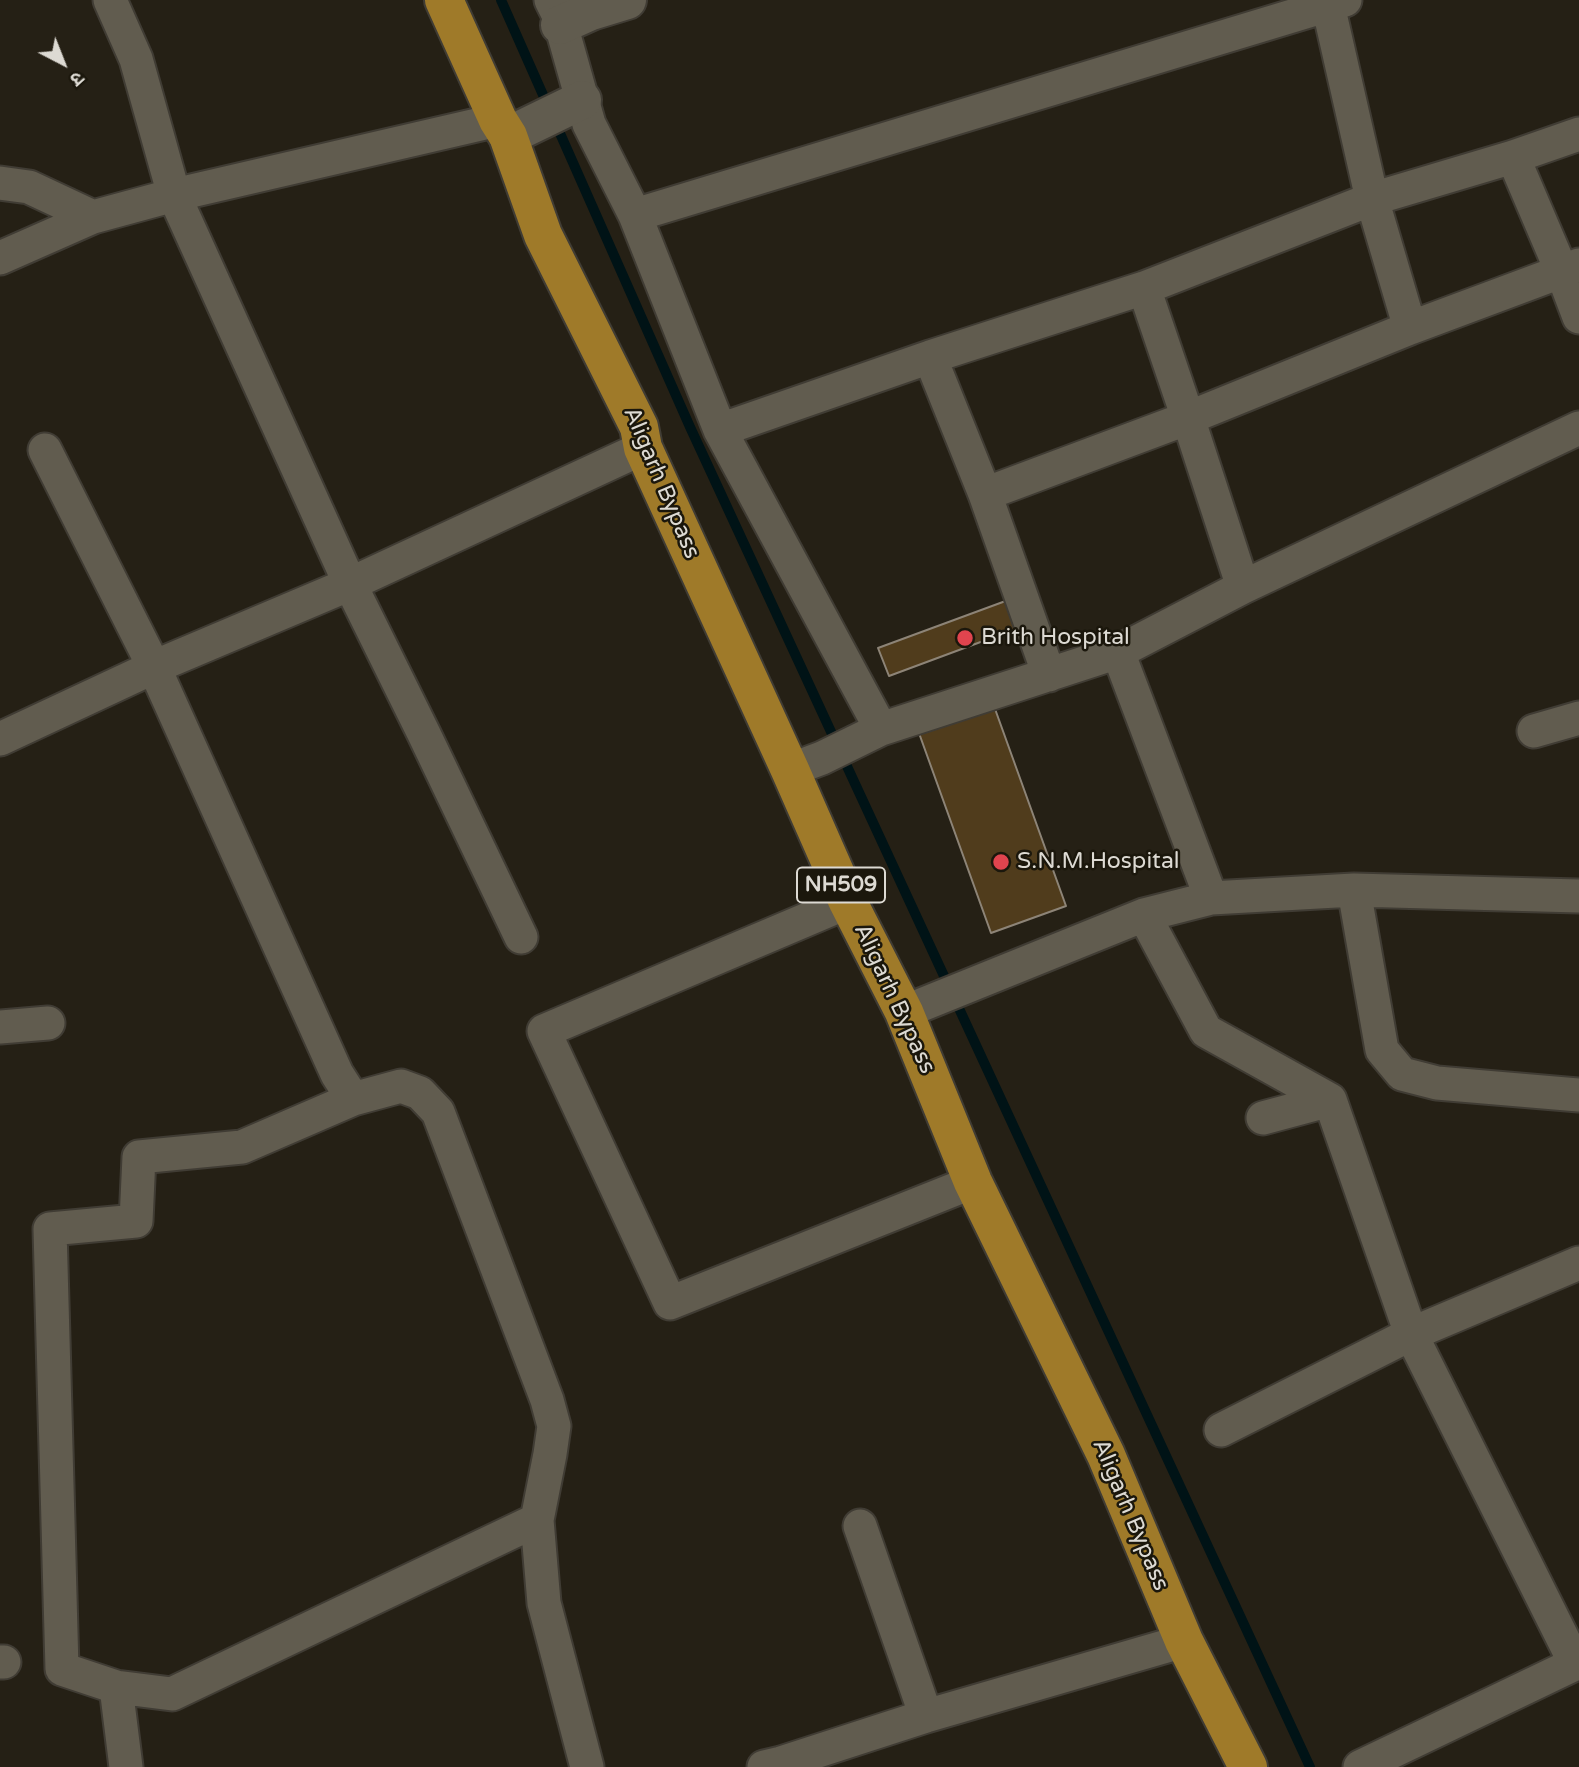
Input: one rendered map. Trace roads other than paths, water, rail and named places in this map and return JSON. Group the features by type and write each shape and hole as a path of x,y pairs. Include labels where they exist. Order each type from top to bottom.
{"highway":[{"name":"Aligarh Bypass","path":"444,0 503,128 543,235 639,427 643,448 806,764 848,902 918,1007 974,1182 1106,1455 1184,1641 1248,1767"}],"street":[{"path":"110,0 136,59 174,195 350,584 521,937"},
{"path":"627,0 591,11 556,12 589,124 635,215 720,430 875,733"},
{"path":"635,215 1336,3 1372,199 1410,328"},
{"path":"0,258 93,217 174,195 503,128 582,100"},
{"path":"720,430 930,357 1144,288 1372,199 1513,157 1579,134"},
{"path":"1513,157 1571,269 1579,317"},
{"path":"0,183 29,187 93,217"},
{"path":"985,494 1188,418 1410,328 1571,269"},
{"path":"1144,288 1243,587"},
{"path":"930,357 985,494 1049,675"},
{"path":"806,764 875,733 1118,652 1243,587 1579,428"},
{"path":"0,739 154,667 350,584 643,448"},
{"path":"45,450 154,667 337,1074 353,1099"},
{"path":"1118,652 1211,898"},
{"path":"1534,731 1579,718"},
{"path":"1354,890 1382,1050 1402,1074 1437,1083 1579,1095"},
{"path":"918,1007 1144,915 1211,898 1354,890 1579,896"},
{"path":"848,902 544,1031 670,1303 974,1182"},
{"path":"1144,915 1206,1031 1330,1100 1411,1335 1577,1663 1360,1767"},
{"path":"0,1027 48,1023"},
{"path":"537,1520 172,1694 116,1687 62,1669 50,1229 136,1221 139,1157 242,1147 353,1099 401,1086 421,1093 438,1112 547,1400 554,1426 537,1520 544,1603 587,1767"},
{"path":"1263,1118 1330,1100"},
{"path":"1221,1430 1411,1335 1579,1263"},
{"path":"860,1526 926,1716"},
{"path":"775,1766 926,1716 1184,1641"},
{"path":"116,1687 126,1767"}],"waterway":[{"path":"501,0 690,427 1310,1767"}],"place":[{"name":"Brith Hospital","path":"965,638"},
{"name":"S.N.M.Hospital","path":"1001,862"}]}
